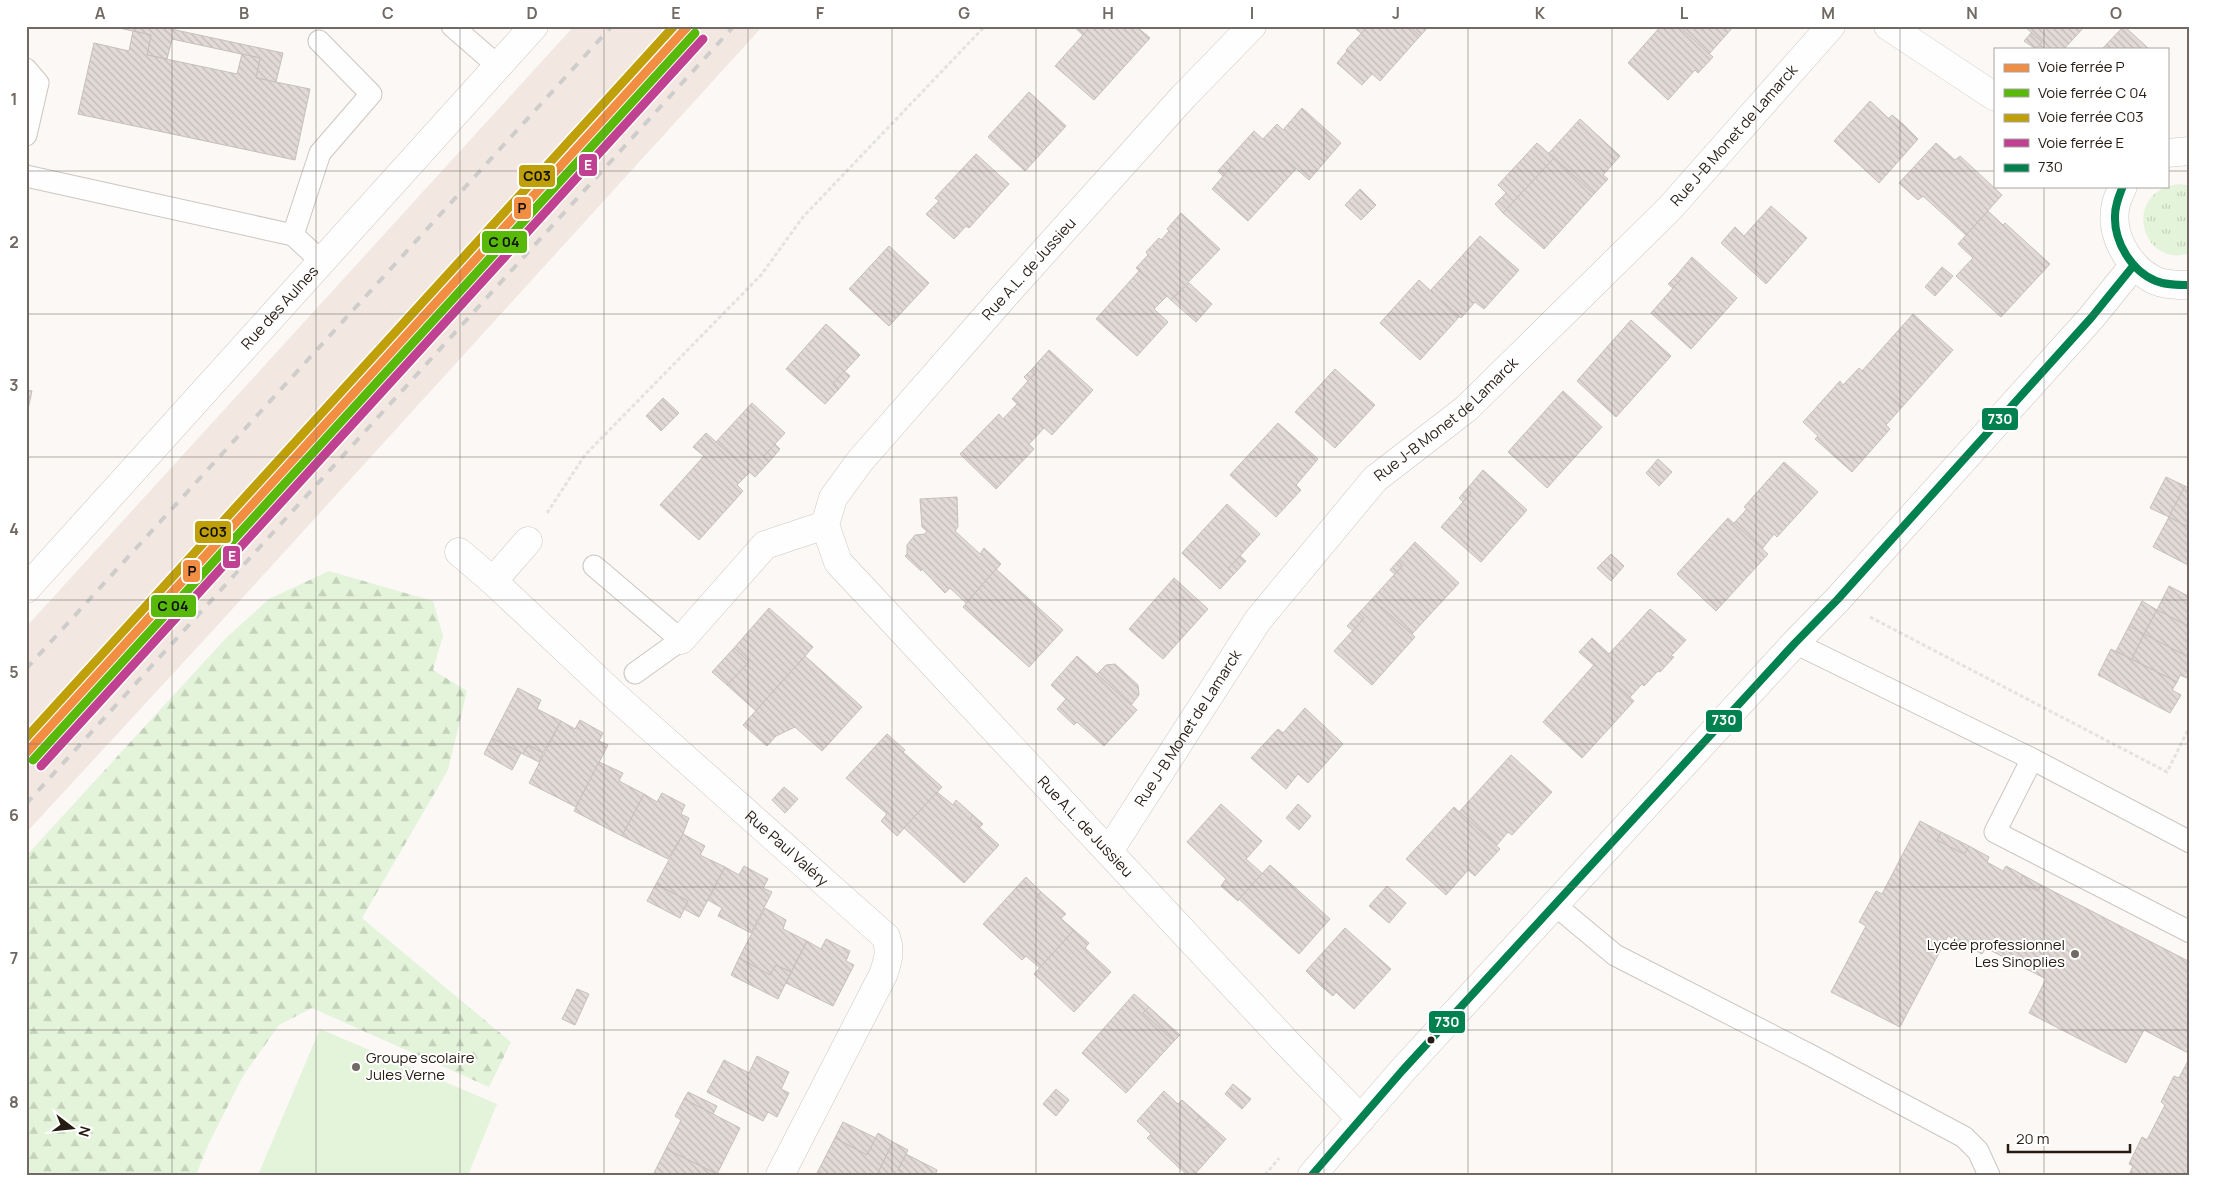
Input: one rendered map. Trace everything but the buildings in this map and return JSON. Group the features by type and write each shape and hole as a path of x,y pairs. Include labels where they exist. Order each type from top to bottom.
{"street":[{"name":"Rue des Aulnes","path":"26,589 534,26"},
{"name":"Rue A.L. de Jussieu","path":"1252,26 1144,141 1006,294 860,462 833,498 825,525 838,562 1282,1038 1360,1119"},
{"name":"Rue J-B Monet de Lamarck","path":"1109,851 1258,620 1375,479 1467,408 1670,208 1831,26"},
{"path":"1888,26 1994,96"},
{"path":"2168,152 2190,151"},
{"path":"2122,188 2116,204 2115,217 2119,242 2134,266 2153,280 2175,285 2190,284"},
{"path":"1312,1175 1402,1071 1795,643 1838,599 2091,318 2134,266"},
{"path":"681,640 765,545 825,525"},
{"path":"493,581 528,541"},
{"name":"Rue Paul Valéry","path":"458,552 493,581 614,695 886,937 890,948 883,975 780,1175"}],"lane":[{"path":"452,26 498,66"},
{"path":"293,235 320,153 371,94 319,41"},
{"path":"26,69 38,83 26,135"},
{"path":"26,176 293,235 321,261"},
{"path":"594,566 681,640 635,673"},
{"path":"1795,643 2032,759 2190,842"},
{"path":"2032,759 1995,832 2190,932"},
{"path":"1555,906 1615,955 1964,1137 1978,1151 1989,1175"}],"path":[{"path":"528,541 585,455 761,275 803,217 986,26"},
{"path":"1838,599 2167,772 2190,726"}],"shaded area":[{"path":"574,26 763,26 26,833 26,627"}],"green space":[{"path":"2180,184 2190,186 2190,253 2173,255 2159,250 2149,240 2144,227 2144,213 2149,200 2161,189"},
{"path":"329,571 433,601 443,636 433,670 467,691 448,770 362,918 511,1042 489,1087 312,1008 279,1025 243,1076 209,1143 196,1175 26,1175 26,856 226,638 269,599"},
{"name":"Groupe scolaire Jules Verne","path":"320,1029 497,1104 468,1175 258,1175"}],"railway":[{"path":"26,669 612,26"},
{"path":"26,804 734,26"}],"rail line":[{"name":"C03","path":"26,738 674,26"},
{"name":"P","path":"26,753 688,26"},
{"name":"E","path":"41,766 703,39"}],"transit line":[{"path":"33,760 695,33"},
{"name":"730","path":"2122,188 2116,204 2115,226 2121,245 2132,263 2156,281 2168,284 2190,285"},
{"name":"730","path":"1312,1175 1402,1071 1795,643 1838,599 2091,318 2134,265"}],"place":[{"name":"Lycée professionnel Les Sinoplies","path":"2075,954"},
{"name":"Groupe scolaire Jules Verne","path":"356,1067"}]}
